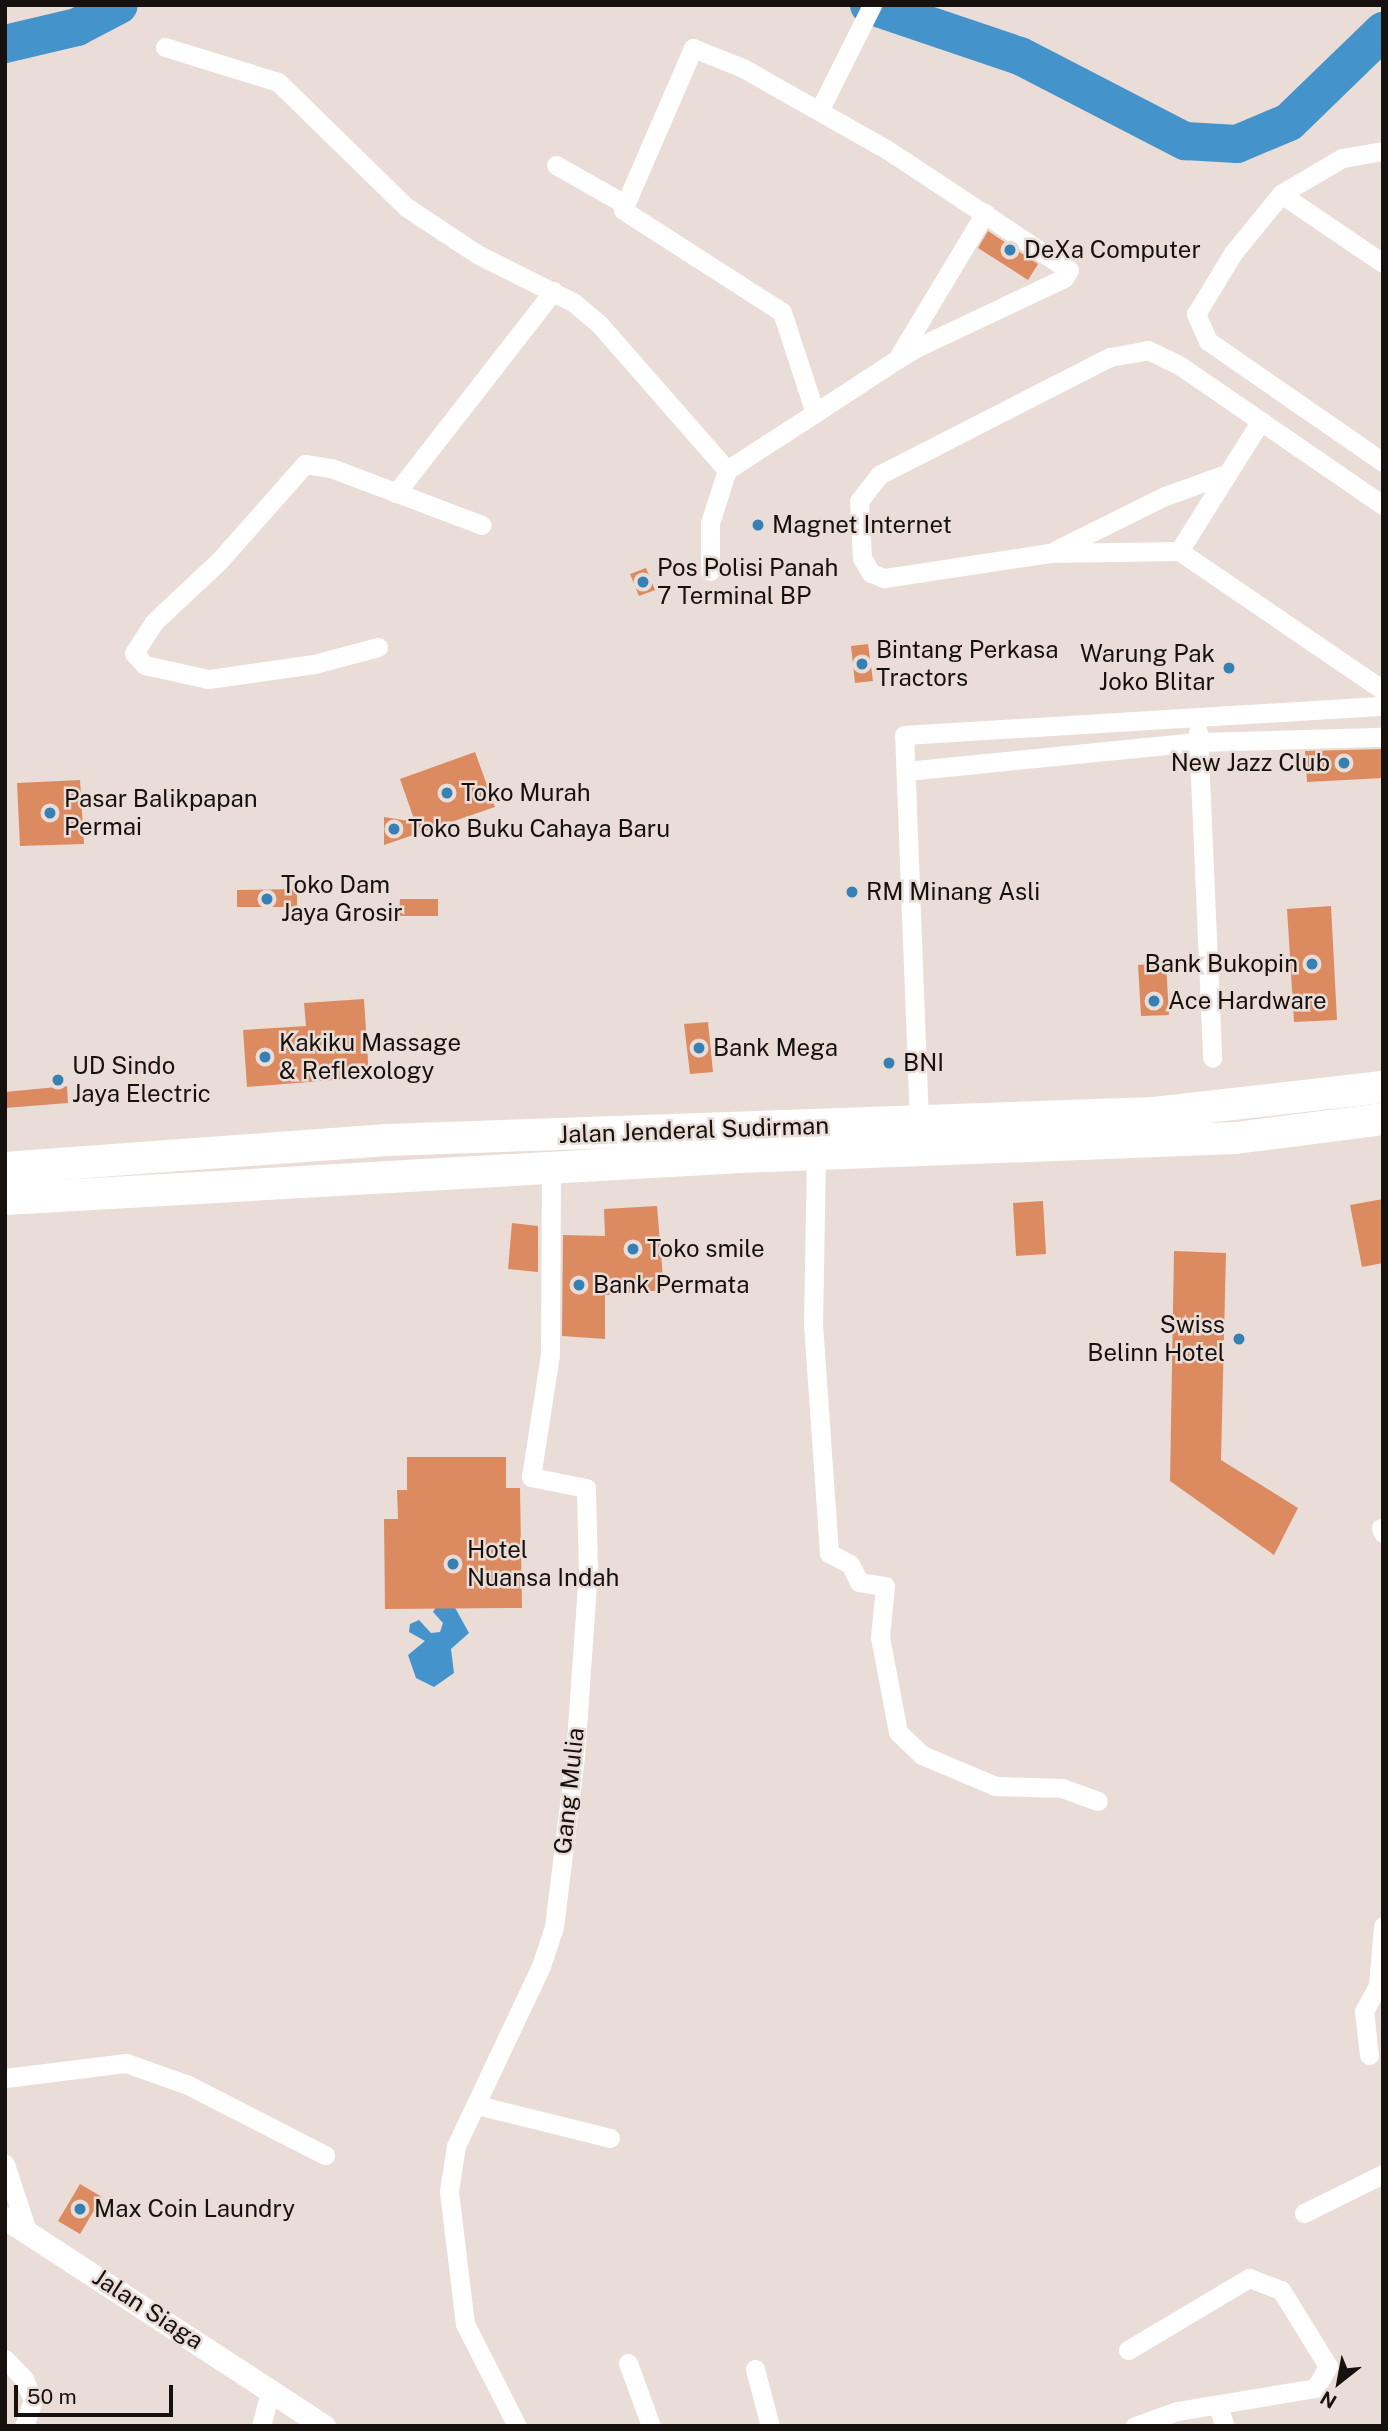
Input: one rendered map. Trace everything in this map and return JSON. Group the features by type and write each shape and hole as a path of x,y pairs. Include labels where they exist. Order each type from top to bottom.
{"highway":[{"name":"Jalan Jenderal Sudirman","path":"5,1199 816,1154 1155,1127 1383,1087"},
{"name":"Jalan Jenderal Sudirman","path":"5,1168 387,1140 919,1122 1155,1127 1235,1138 1383,1119"}],"street":[{"path":"819,111 872,5"},
{"path":"165,47 278,82 406,207 477,254 553,291 600,326 727,470"},
{"path":"623,203 693,48 743,68 819,111 1067,265 1066,276 896,360 727,470 710,523 710,571"},
{"path":"1383,151 1342,158 1281,194 1198,305 1201,334 1383,462"},
{"path":"556,165 623,203 631,220 782,312 815,413"},
{"path":"1281,194 1383,263"},
{"path":"896,360 985,213"},
{"path":"396,493 553,291"},
{"path":"1383,505 1158,353 1127,353 879,475 859,500 862,558 866,568 884,578 1050,553 1179,551 1383,690"},
{"path":"1179,551 1260,422"},
{"path":"378,647 314,664 216,679 145,666 134,653 154,622 220,559 301,466 320,465 482,525"},
{"path":"1050,553 1165,495 1226,474"},
{"path":"919,1122 904,734 1383,706"},
{"path":"1197,716 1212,1058"},
{"path":"906,771 1199,742 1383,737"},
{"path":"816,1154 813,1324 829,1553 850,1564 859,1582 885,1586 880,1637 898,1732 922,1755 995,1786 1062,1788 1098,1801"},
{"name":"Gang Mulia","path":"517,2426 477,2355 458,2287 449,2191 456,2146 477,2105 554,1927 575,1756 588,1571 586,1488 531,1477 550,1354 551,1167"},
{"path":"1369,2054 1364,2011 1378,1986 1383,1926"},
{"path":"5,2078 126,2063 188,2085 325,2155"},
{"path":"477,2105 610,2138"},
{"path":"5,2164 27,2231"},
{"path":"1304,2213 1383,2174"},
{"name":"Jalan Siaga","path":"5,2218 324,2426"},
{"path":"1128,2350 1249,2278 1273,2284 1324,2351 1325,2378 1316,2388 1221,2416 1177,2411 1135,2426"},
{"path":"5,2359 24,2379 33,2400 24,2426"},
{"path":"628,2363 650,2426"},
{"path":"755,2369 770,2426"},
{"path":"261,2426 271,2389"}],"water":[{"path":"438,1604 453,1604 469,1633 451,1649 454,1673 434,1687 416,1678 408,1655 425,1641 409,1632 410,1624 419,1620 431,1633 440,1632 443,1623 433,1612"}],"building":[{"name":"DeXa Computer","path":"988,231 1038,264 1028,280 978,248"},
{"name":"Pos Polisi Panah 7 Terminal BP","path":"646,568 655,590 639,596 630,574"},
{"name":"Bintang Perkasa Tractors","path":"868,644 873,681 855,683 851,646"},
{"name":"New Jazz Club","path":"1383,749 1383,778 1307,782 1305,751"},
{"name":"Toko Murah","path":"475,752 495,807 384,845 384,817 415,822 400,779"},
{"name":"Pasar Balikpapan Permai","path":"80,780 84,844 20,846 17,783"},
{"name":"Toko Dam Jaya Grosir","path":"297,889 297,907 237,907 237,890"},
{"path":"400,899 438,899 438,916 399,916"},
{"name":"Bank Bukopin","path":"1331,906 1337,1020 1294,1022 1287,909"},
{"name":"Ace Hardware","path":"1166,963 1169,1015 1141,1016 1138,965"},
{"path":"364,999 369,1077 247,1087 243,1030 306,1026 304,1003"},
{"name":"Bank Mega","path":"708,1022 713,1072 690,1074 684,1024"},
{"path":"67,1086 68,1103 5,1108 5,1092"},
{"path":"1383,1199 1383,1263 1362,1267 1350,1205"},
{"path":"1043,1201 1046,1254 1016,1256 1013,1203"},
{"path":"657,1206 664,1290 605,1295 605,1339 562,1336 563,1235 605,1236 604,1209"},
{"path":"512,1223 538,1226 538,1272 508,1269"},
{"path":"1174,1251 1226,1253 1221,1460 1298,1508 1274,1555 1170,1481"},
{"name":"Hotel Nuansa Indah","path":"407,1457 506,1457 506,1488 520,1488 522,1608 385,1609 384,1519 398,1519 397,1490 407,1490"},
{"name":"Max Coin Laundry","path":"80,2184 102,2197 80,2234 58,2221"}],"waterway":[{"path":"5,44 77,27 119,5"},
{"path":"869,5 1020,56 1185,141 1237,144 1289,122 1383,31"}],"place":[{"name":"DeXa Computer","path":"1010,250"},
{"name":"Magnet Internet","path":"758,525"},
{"name":"Pos Polisi Panah 7 Terminal BP","path":"643,582"},
{"name":"Bintang Perkasa Tractors","path":"862,664"},
{"name":"Warung Pak Joko Blitar","path":"1229,668"},
{"name":"New Jazz Club","path":"1344,763"},
{"name":"Toko Murah","path":"447,793"},
{"name":"Pasar Balikpapan Permai","path":"50,813"},
{"name":"Toko Buku Cahaya Baru","path":"394,829"},
{"name":"RM Minang Asli","path":"852,892"},
{"name":"Toko Dam Jaya Grosir","path":"267,899"},
{"name":"Bank Bukopin","path":"1312,964"},
{"name":"Ace Hardware","path":"1154,1001"},
{"name":"Bank Mega","path":"699,1048"},
{"name":"Kakiku Massage & Reflexology","path":"265,1057"},
{"name":"BNI","path":"889,1063"},
{"name":"UD Sindo Jaya Electric","path":"58,1080"},
{"name":"Toko smile","path":"633,1249"},
{"name":"Bank Permata","path":"579,1285"},
{"name":"Swiss Belinn Hotel","path":"1239,1339"},
{"name":"Hotel Nuansa Indah","path":"453,1564"},
{"name":"Max Coin Laundry","path":"80,2209"}]}
